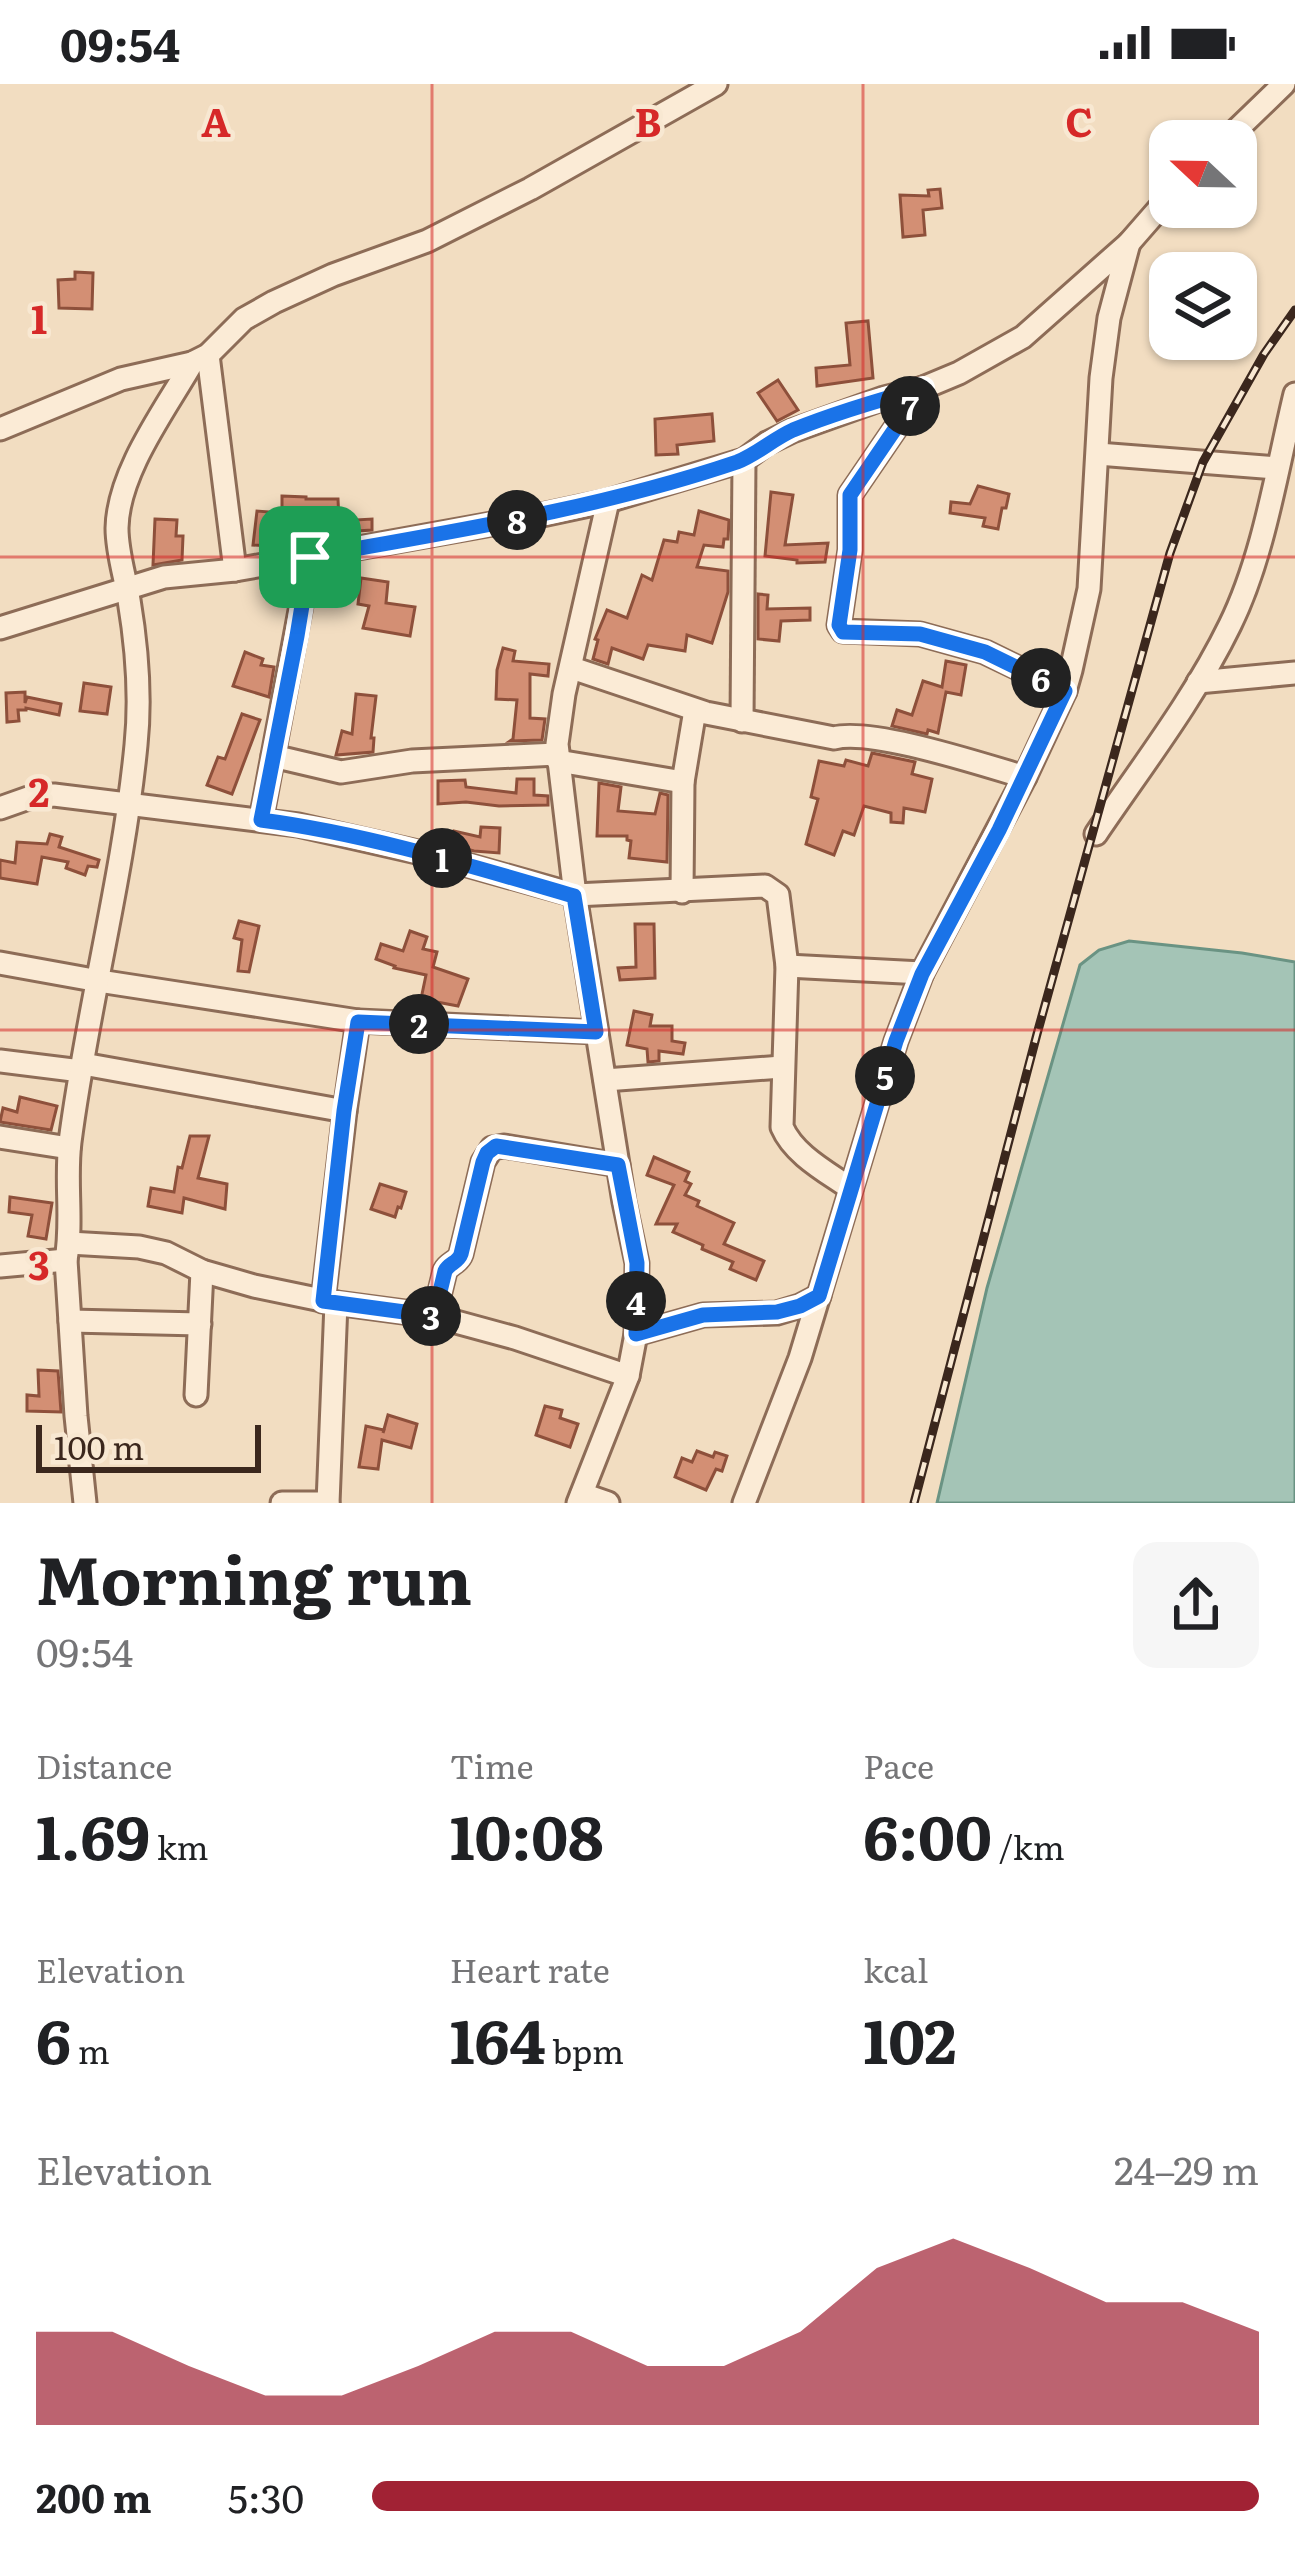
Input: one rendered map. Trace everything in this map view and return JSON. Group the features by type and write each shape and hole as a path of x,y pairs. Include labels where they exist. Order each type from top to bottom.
{"street":[{"path":"86,1503 70,1322 69,1148 136,744 136,640 117,524 125,488 143,447 200,359 244,319 333,275 427,241 716,84"},
{"path":"1247,120 1284,84"},
{"path":"0,628 164,577 235,570 608,501 744,460 792,431 923,388 1023,337 1149,221"},
{"path":"744,1503 800,1358 896,1041 922,974 1065,691 1089,590 1109,318 1130,243"},
{"path":"0,428 121,379 200,359"},
{"path":"200,359 235,570"},
{"path":"923,388 850,495 850,550 839,625 843,632 920,634 963,646 1065,691"},
{"path":"1096,834 1198,682 1232,621 1256,554 1295,394"},
{"path":"1098,454 1277,468"},
{"path":"742,722 744,460"},
{"path":"608,501 558,726 574,896 637,1263 636,1334 628,1376 580,1498 608,1503"},
{"path":"261,820 310,557"},
{"path":"572,668 742,722 890,742 1025,777"},
{"path":"1198,682 1295,673"},
{"path":"682,892 683,782 695,710"},
{"path":"273,756 341,772 412,761 558,758 683,782"},
{"path":"0,808 41,795 261,820 436,856 574,896 772,889 778,895 787,966 782,1127 788,1141 851,1190"},
{"path":"0,963 358,1022 596,1032"},
{"path":"787,966 922,974"},
{"path":"282,1503 328,1503 329,1302 344,1111 358,1022"},
{"path":"0,1061 82,1067 344,1111"},
{"path":"605,1080 782,1067"},
{"path":"0,1137 69,1148"},
{"path":"434,1316 447,1266 460,1259 483,1162 492,1148 618,1165"},
{"path":"0,1266 67,1252 139,1247 166,1252 202,1271 254,1286 434,1316 628,1376"},
{"path":"196,1395 202,1271"},
{"path":"636,1334 703,1315 777,1312 819,1296"},
{"path":"70,1322 200,1324"}],"shaded area":[{"path":"1129,941 1295,962 1295,1503 937,1503 987,1288 1080,965 1099,950"}],"building":[{"path":"940,189 942,208 923,210 925,235 903,237 900,195 929,196 928,190"},
{"path":"75,272 93,273 92,309 59,308 58,280 75,279"},
{"path":"868,321 873,378 817,386 816,368 850,365 846,323"},
{"path":"778,380 798,410 777,421 758,393"},
{"path":"712,414 714,441 677,445 678,454 656,455 655,419"},
{"path":"978,486 1009,494 998,529 983,526 985,518 950,513 951,502 970,504"},
{"path":"771,492 793,495 785,545 828,543 825,562 797,563 765,556"},
{"path":"282,496 338,499 339,521 372,519 372,530 295,535 295,527 271,525 269,546 253,545 257,511 282,513"},
{"path":"699,511 729,520 723,547 704,545 697,567 728,571 728,592 712,643 687,635 685,651 648,645 643,659 612,648 608,664 593,659 607,610 627,618 642,575 652,580 664,540 677,542 679,532 694,535"},
{"path":"155,519 177,520 176,536 183,536 182,560 153,565"},
{"path":"361,578 388,582 386,603 415,607 410,636 363,628 369,606 358,604"},
{"path":"758,594 768,595 767,609 810,608 810,620 781,621 779,641 758,639"},
{"path":"503,648 515,651 513,661 549,664 548,676 530,674 530,718 545,719 542,740 510,741 517,700 496,699"},
{"path":"245,652 263,659 261,665 274,667 269,697 233,686"},
{"path":"946,661 966,665 961,695 946,692 938,733 892,726 897,710 912,715 923,681 942,687"},
{"path":"84,683 111,687 107,714 80,711"},
{"path":"25,692 25,703 27,697 61,704 59,715 26,708 18,710 19,721 7,722 6,693"},
{"path":"356,694 376,696 373,752 336,755 342,731 352,734"},
{"path":"242,714 260,720 232,794 207,785 218,757 225,759"},
{"path":"872,753 915,762 912,774 932,779 925,812 904,808 903,823 891,822 891,813 864,806 854,835 843,831 834,855 806,844 818,799 811,797 819,761 844,766 846,760 868,766"},
{"path":"517,779 534,779 534,795 548,796 548,805 438,804 438,781 465,780 466,787 516,793"},
{"path":"599,783 621,787 618,811 655,814 660,793 668,795 667,862 629,858 627,836 597,836"},
{"path":"481,827 500,828 499,853 451,845 454,831 480,837"},
{"path":"50,834 62,837 59,847 99,860 97,867 88,866 85,875 66,868 68,862 42,857 37,884 0,878 0,860 15,863 17,842 47,844"},
{"path":"239,921 259,926 249,972 238,971 242,940 234,938"},
{"path":"635,924 654,924 655,978 620,980 618,968 636,967"},
{"path":"410,931 427,937 423,949 437,952 433,967 468,979 458,1006 421,999 426,975 376,959 381,944 403,951"},
{"path":"634,1011 652,1015 650,1026 672,1026 672,1041 685,1043 683,1054 659,1051 659,1061 648,1062 647,1049 627,1045"},
{"path":"20,1097 57,1106 51,1130 0,1122 3,1108 17,1112"},
{"path":"190,1136 209,1136 198,1178 227,1184 225,1209 184,1198 182,1213 148,1206 151,1188 174,1192"},
{"path":"654,1157 689,1172 685,1181 691,1184 685,1195 734,1223 724,1244 764,1261 756,1280 730,1269 733,1262 673,1232 677,1224 656,1224 674,1185 647,1175"},
{"path":"380,1184 406,1192 395,1217 371,1209"},
{"path":"10,1197 52,1203 46,1239 28,1236 32,1215 9,1212"},
{"path":"38,1370 58,1371 61,1412 27,1411 27,1395 39,1396"},
{"path":"545,1406 562,1410 560,1418 578,1424 570,1447 536,1435"},
{"path":"388,1415 417,1424 411,1448 382,1440 378,1469 359,1467 366,1426 384,1430"},
{"path":"697,1451 727,1456 722,1471 716,1469 706,1490 675,1477 682,1458 692,1462"}],"railway":[{"path":"914,1503 1170,553 1203,462 1264,354 1295,310"}],"route":[{"path":"923,388 850,495 850,550 839,625 843,632 920,634 985,652 1065,691 999,830 922,974 896,1041 819,1296 777,1312 703,1315 636,1334 637,1263 618,1165 496,1146 483,1162 460,1259 447,1266 434,1316 323,1301 358,1022 596,1032 574,896 356,836 261,820 310,557 608,501 744,460 792,431 923,388"}]}
